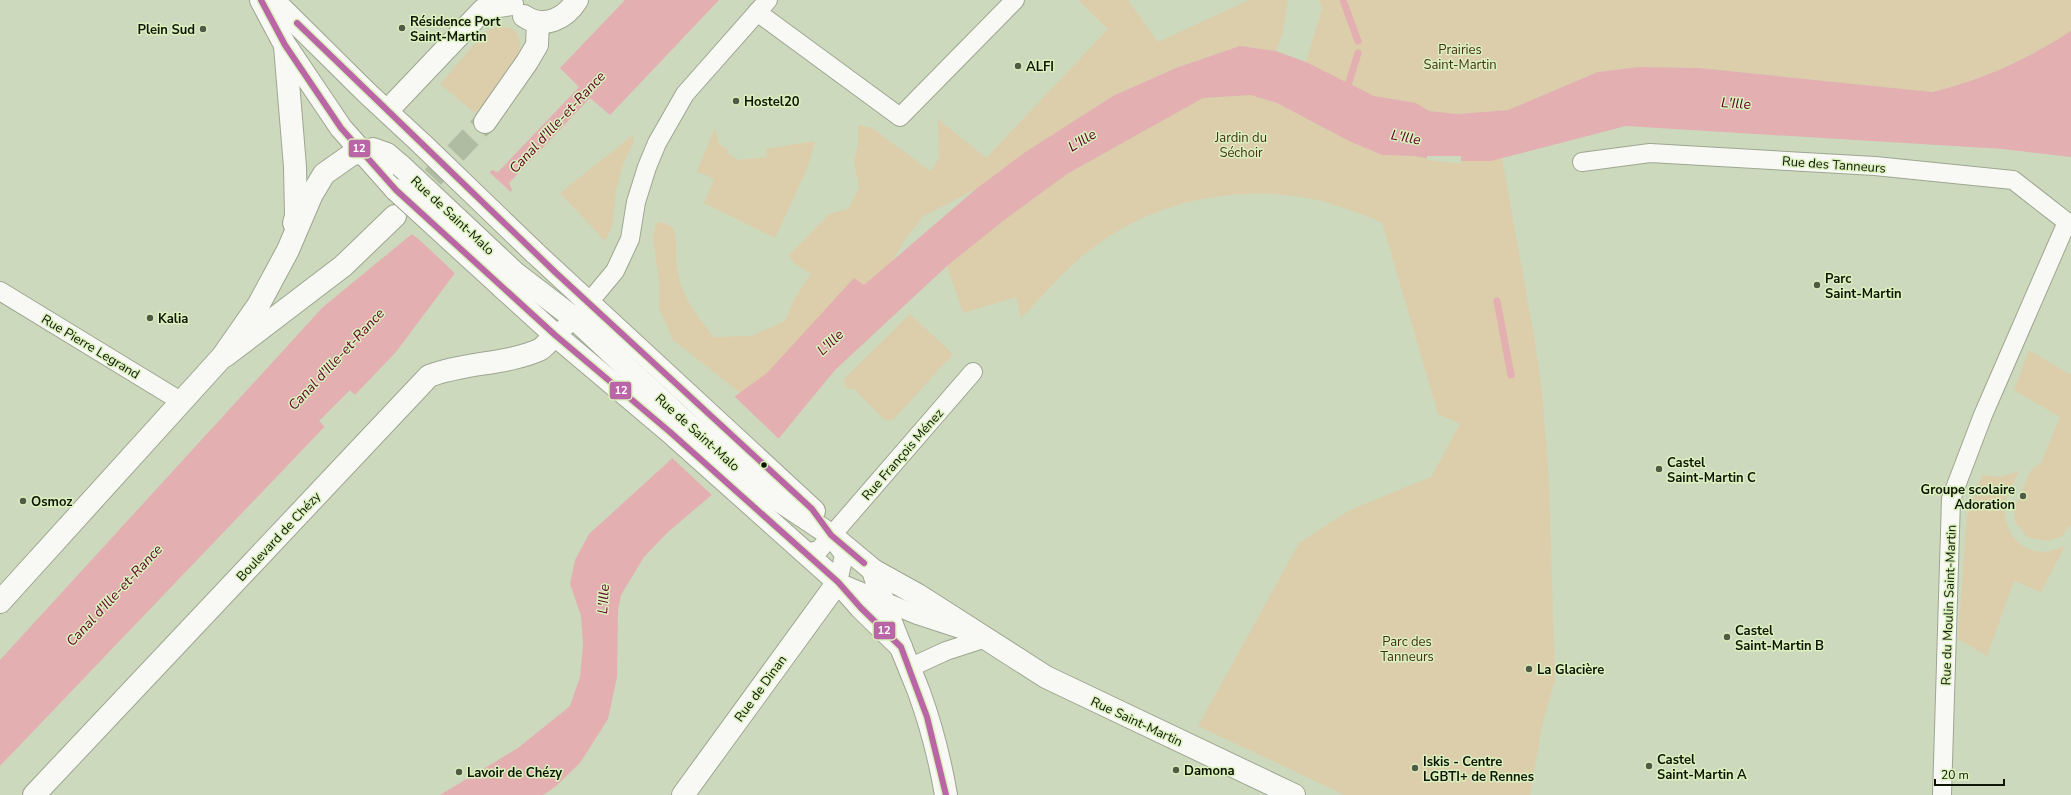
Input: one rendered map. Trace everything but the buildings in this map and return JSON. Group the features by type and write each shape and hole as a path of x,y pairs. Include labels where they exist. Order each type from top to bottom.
{"main road":[{"name":"Rue de Saint-Malo","path":"261,0 285,45 341,128 396,190 508,279 567,313 676,425"},
{"name":"Rue de Saint-Malo","path":"273,0 387,112 555,272 698,403 761,488 805,553 838,582 861,608 901,647"},
{"path":"387,112 483,10 512,2 528,18 538,22 550,22 562,17 571,10 577,0"},
{"path":"485,122 527,62 537,44 538,22"},
{"path":"285,45 294,160 296,216 288,250"},
{"name":"Rue de Saint-Malo","path":"361,151 373,149 388,154 401,166 508,279 555,335 761,488 831,535 873,570 882,600 927,717 946,795"},
{"path":"0,602 222,358 259,304 288,250 312,194 324,174 338,162 361,151"},
{"path":"222,358 338,270 395,216"},
{"path":"555,272 560,296 567,313 555,335"},
{"name":"Boulevard de Chézy","path":"34,795 430,376 450,368 502,361 541,349 555,335"},
{"name":"Rue Saint-Martin","path":"873,570 918,595 1046,677 1294,795"},
{"name":"Rue de Dinan","path":"683,795 838,582"}],"street":[{"path":"567,313 588,302 616,271 630,239 636,202 647,167 657,143 685,94 762,6 888,109 900,117 1015,0"},
{"name":"Rue des Tanneurs","path":"1582,162 1650,153 1875,166 2013,180 2069,221"},
{"name":"Rue du Moulin Saint-Martin","path":"1942,795 1951,499 1983,415 2069,221"},
{"name":"Rue Pierre Legrand","path":"0,291 182,402"},
{"name":"Rue François Ménez","path":"805,553 819,550 973,372"},
{"path":"831,535 844,555 838,582"},
{"name":"Rue Saint-Martin","path":"838,582 882,600 986,638"},
{"path":"909,668 946,651 986,638"}],"green space":[{"path":"1078,0 1128,0 1158,42 1249,0 1288,0 1282,35 1276,51 1240,46 1176,68 1113,96 1024,153 976,189 924,216 908,235 882,279 744,396 673,340 659,308 659,280 653,239 655,225 662,222 672,227 676,240 677,268 682,288 696,313 714,337 751,336 785,321 795,297 811,274 794,263 789,255 829,214 848,209 859,188 854,161 858,145 858,125 872,128 930,171 939,159 938,119 986,158 1108,29"},
{"name":"Prairies Saint-Martin","path":"1319,0 2071,0 2071,31 2038,51 2004,68 1951,87 1932,92 1699,68 1639,67 1598,72 1508,110 1458,114 1429,111 1416,103 1374,96 1306,62 1322,9"},
{"path":"500,26 512,29 519,37 520,47 516,59 508,72 475,113 440,84 486,31"},
{"name":"Parc des Tanneurs","path":"1251,95 1277,103 1349,141 1382,155 1414,156 1444,161 1491,161 1502,158 1534,336 1542,391 1549,483 1555,679 1542,726 1530,795 1345,795 1198,726 1299,543 1350,510 1431,477 1460,424 1438,414 1382,222 1345,208 1307,198 1277,194 1246,194 1187,202 1158,212 1131,224 1105,239 1072,265 1021,318 1016,297 963,313 947,266 1003,221 1067,174 1203,98"},
{"path":"715,128 719,144 728,150 727,153 738,160 767,157 766,149 815,141 808,167 775,238 704,203 714,179 697,171"},
{"path":"633,135 634,141 623,164 616,191 612,227 605,241 560,193"},
{"path":"910,314 953,354 893,420 885,420 854,389 845,388 844,379"},
{"path":"2029,350 2071,375 2071,527 2068,526 2063,536 2047,541 2027,537 2015,522 2014,509 2031,470 2041,463 2060,417 2014,390"},
{"path":"2019,471 2006,500 2005,516 2010,532 2020,544 2035,551 2046,552 2065,546 2041,592 2014,581 1987,656 1958,639 1967,516 1982,475 1999,477"}],"water":[{"name":"Canal d'Ille-et-Rance","path":"625,0 719,0 610,115 590,98 509,183 512,190 448,267 455,273 396,352 0,766 0,660 323,307 412,234 421,241 492,170 498,172 579,87 560,68"},
{"name":"L'Ille","path":"2071,31 2071,157 2003,149 1626,126 1491,161 1444,161 1414,156 1382,155 1349,141 1277,103 1251,95 1203,98 1067,174 1003,221 947,266 835,370 780,437 668,532 644,557 621,595 618,610 617,677 608,719 580,763 555,787 543,795 440,795 518,748 570,706 580,677 583,645 581,616 570,584 575,560 589,534 666,464 730,400 767,373 854,278 864,285 976,189 1024,153 1113,96 1176,68 1240,46 1276,51 1306,62 1374,96 1416,103 1429,111 1458,114 1508,110 1598,72 1639,67 1699,68 1932,92 1987,75 2004,68 2038,51"}],"pier":[{"path":"1427,156 1461,156 1461,164 1427,160"},
{"path":"488,171 512,193 451,267 456,274 411,232 420,238"},
{"path":"350,390 355,395 325,427 319,421"},
{"path":"733,395 780,440 713,496 671,457"}],"waterway":[{"path":"1343,0 1358,41"},
{"path":"1346,92 1358,53"},
{"path":"1497,301 1511,375"}],"tunnel":[{"path":"410,201 485,122"}],"transit line":[{"name":"12","path":"261,0 285,45 341,128 396,190 555,335 670,432 838,582 861,608 901,647 927,717 946,795"},
{"name":"12","path":"297,23 555,272 812,509 831,535 864,563"}],"place":[{"name":"Résidence Port Saint-Martin","path":"402,28"},
{"name":"Plein Sud","path":"203,29"},
{"name":"ALFI","path":"1018,66"},
{"name":"Hostel20","path":"736,101"},
{"name":"Parc Saint-Martin","path":"1817,285"},
{"name":"Kalia","path":"150,318"},
{"name":"Castel Saint-Martin C","path":"1659,469"},
{"name":"Groupe scolaire Adoration","path":"2023,496"},
{"name":"Osmoz","path":"23,501"},
{"name":"Castel Saint-Martin B","path":"1727,637"},
{"name":"La Glacière","path":"1529,669"},
{"name":"Castel Saint-Martin A","path":"1649,766"},
{"name":"Iskis - Centre LGBTI+ de Rennes","path":"1415,768"},
{"name":"Damona","path":"1176,770"},
{"name":"Lavoir de Chézy","path":"459,772"}],"park label":[{"name":"Jardin du Séchoir","path":"1241,144"}]}
